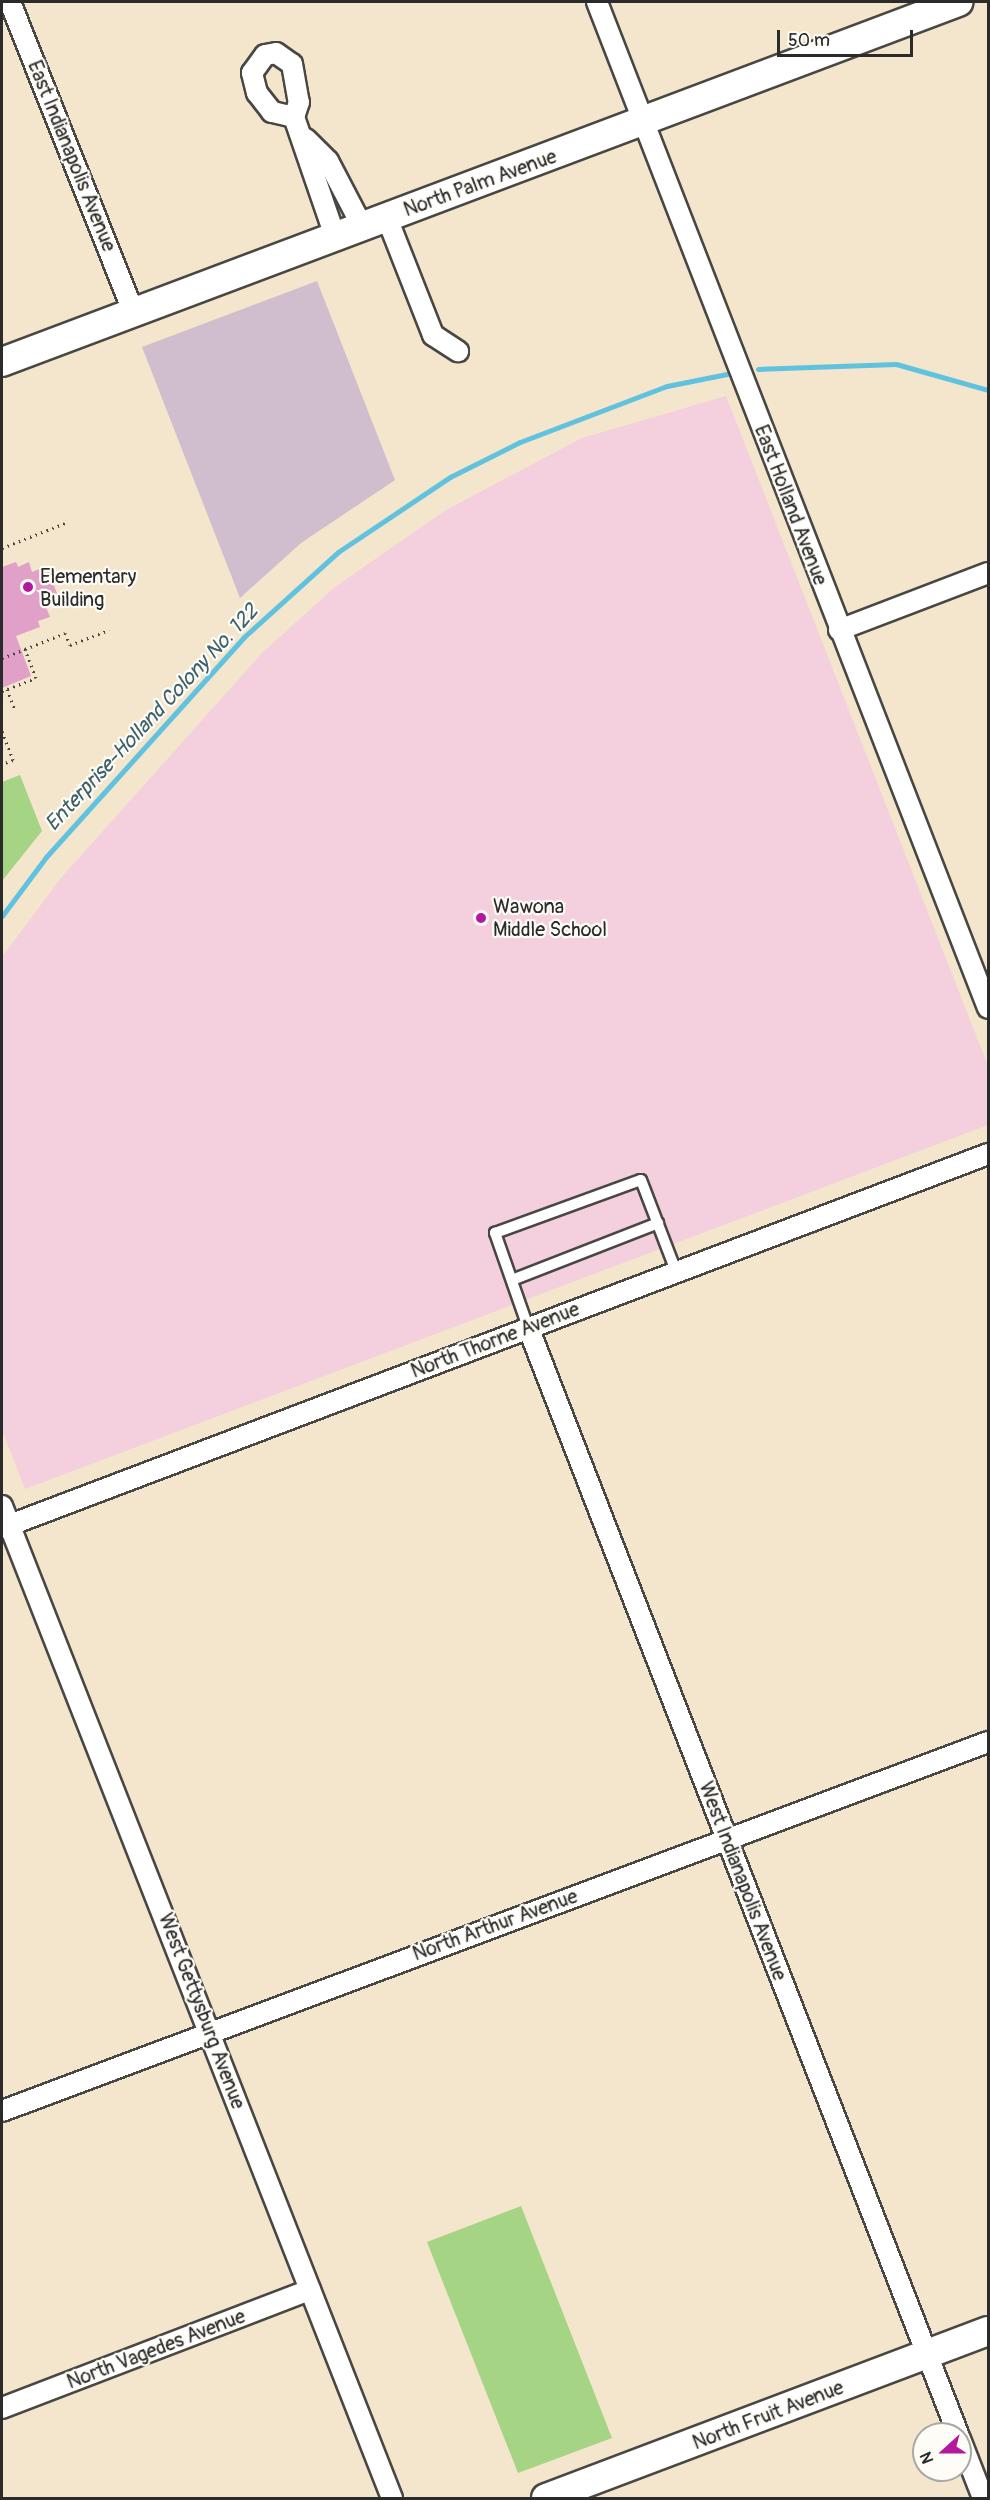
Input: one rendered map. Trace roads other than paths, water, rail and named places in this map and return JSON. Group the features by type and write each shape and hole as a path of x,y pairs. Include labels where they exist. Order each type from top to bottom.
{"main road":[{"name":"North Palm Avenue","path":"2,362 335,236 645,123 958,2"},
{"name":"North Fruit Avenue","path":"546,2499 988,2331"}],"street":[{"name":"East Indianapolis Avenue","path":"10,2 134,311"},
{"name":"East Holland Avenue","path":"597,2 839,630 988,1008"},
{"path":"294,117 304,137 335,236"},
{"path":"304,137 328,160 374,222 433,335 458,351"},
{"path":"839,630 988,573"},
{"name":"North Thorne Avenue","path":"5,1527 988,1154"},
{"name":"West Indianapolis Avenue","path":"528,1327 953,2422"},
{"name":"West Gettysburg Avenue","path":"2,1506 5,1527 210,2030 392,2499"},
{"name":"North Arthur Avenue","path":"2,2111 210,2030 988,1742"},
{"name":"North Vagedes Avenue","path":"2,2408 310,2290"},
{"path":"972,2470 983,2499"}],"lane":[{"path":"528,1327 495,1233 641,1180 676,1271"},
{"path":"512,1280 658,1222"}],"waterway":[{"name":"Enterprise-Holland Colony No. 122","path":"758,369 896,364 988,390"},
{"name":"Enterprise-Holland Colony No. 122","path":"2,916 46,857 244,637 338,552 450,477 520,442 667,386 727,374"}],"place":[{"name":"Elementary Building","path":"28,587"},
{"name":"Wawona Middle School","path":"481,918"}]}
